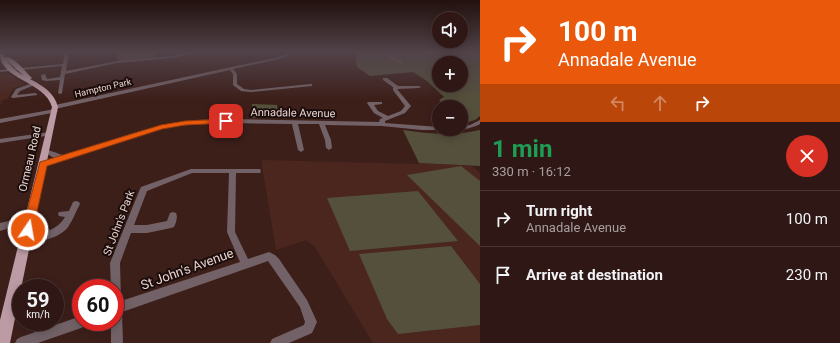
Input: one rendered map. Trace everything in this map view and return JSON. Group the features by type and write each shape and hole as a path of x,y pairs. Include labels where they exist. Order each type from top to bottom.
{"main road":[{"path":"11,67 12,70 23,74"},
{"path":"14,67 56,103"},
{"name":"Ormeau Road","path":"2,343 56,103"}],"street":[{"path":"0,71 23,74 36,67"},
{"path":"56,103 65,67"},
{"path":"64,73 93,67"},
{"name":"Hampton Park","path":"0,121 56,103 235,67"},
{"path":"230,68 235,74 234,84 240,89 251,91 310,85"},
{"path":"0,71 12,70"},
{"path":"43,75 44,79 46,80 62,78"},
{"path":"385,79 396,87 419,87"},
{"path":"34,83 18,90 13,98 35,94"},
{"path":"269,84 273,89"},
{"path":"382,124 382,120 403,112 408,106 395,90 396,87"},
{"path":"380,103 370,102 376,112 388,118"},
{"name":"Annadale Avenue","path":"43,164 140,133 185,123 226,121 382,124 432,129"},
{"path":"468,127 480,122"},
{"path":"296,123 301,150"},
{"path":"321,123 328,140 329,148"},
{"path":"0,141 50,134"},
{"path":"46,151 55,156 65,157"},
{"path":"233,170 231,232 245,263"},
{"name":"St John's Park","path":"116,279 116,263 143,192 146,188 191,171 258,171"},
{"path":"25,241 43,236 62,228 66,214 76,204"},
{"path":"129,229 147,229 171,224 173,215"},
{"path":"0,227 30,219"},
{"name":"St John's Avenue","path":"124,306 266,256 272,257 298,294 310,316 310,326 302,332 280,341"},
{"path":"22,343 72,325"},
{"name":"St John's Park","path":"116,331 117,343"}],"shaded area":[{"path":"357,67 432,67 432,86 413,72 370,76"},
{"path":"468,67 480,67 480,116 475,120 468,122 468,100 439,100 444,97 439,92 468,92"},
{"path":"0,74 11,75 25,85 13,88 8,99 3,100 0,106"},
{"path":"252,104 277,105 279,118 252,118"},
{"path":"403,130 432,134 432,136 468,136 468,132 480,130 480,166 419,163"},
{"path":"261,160 419,163 472,166 480,173 480,343 373,343 315,247 306,240 276,250"},
{"path":"461,166 480,181 480,246 407,175"},
{"path":"418,191 458,241 350,251 327,198"},
{"path":"451,246 480,284 480,325 398,334 387,319 359,254"}],"route":[{"path":"28,230 43,164 161,127 185,123 226,121"}]}
